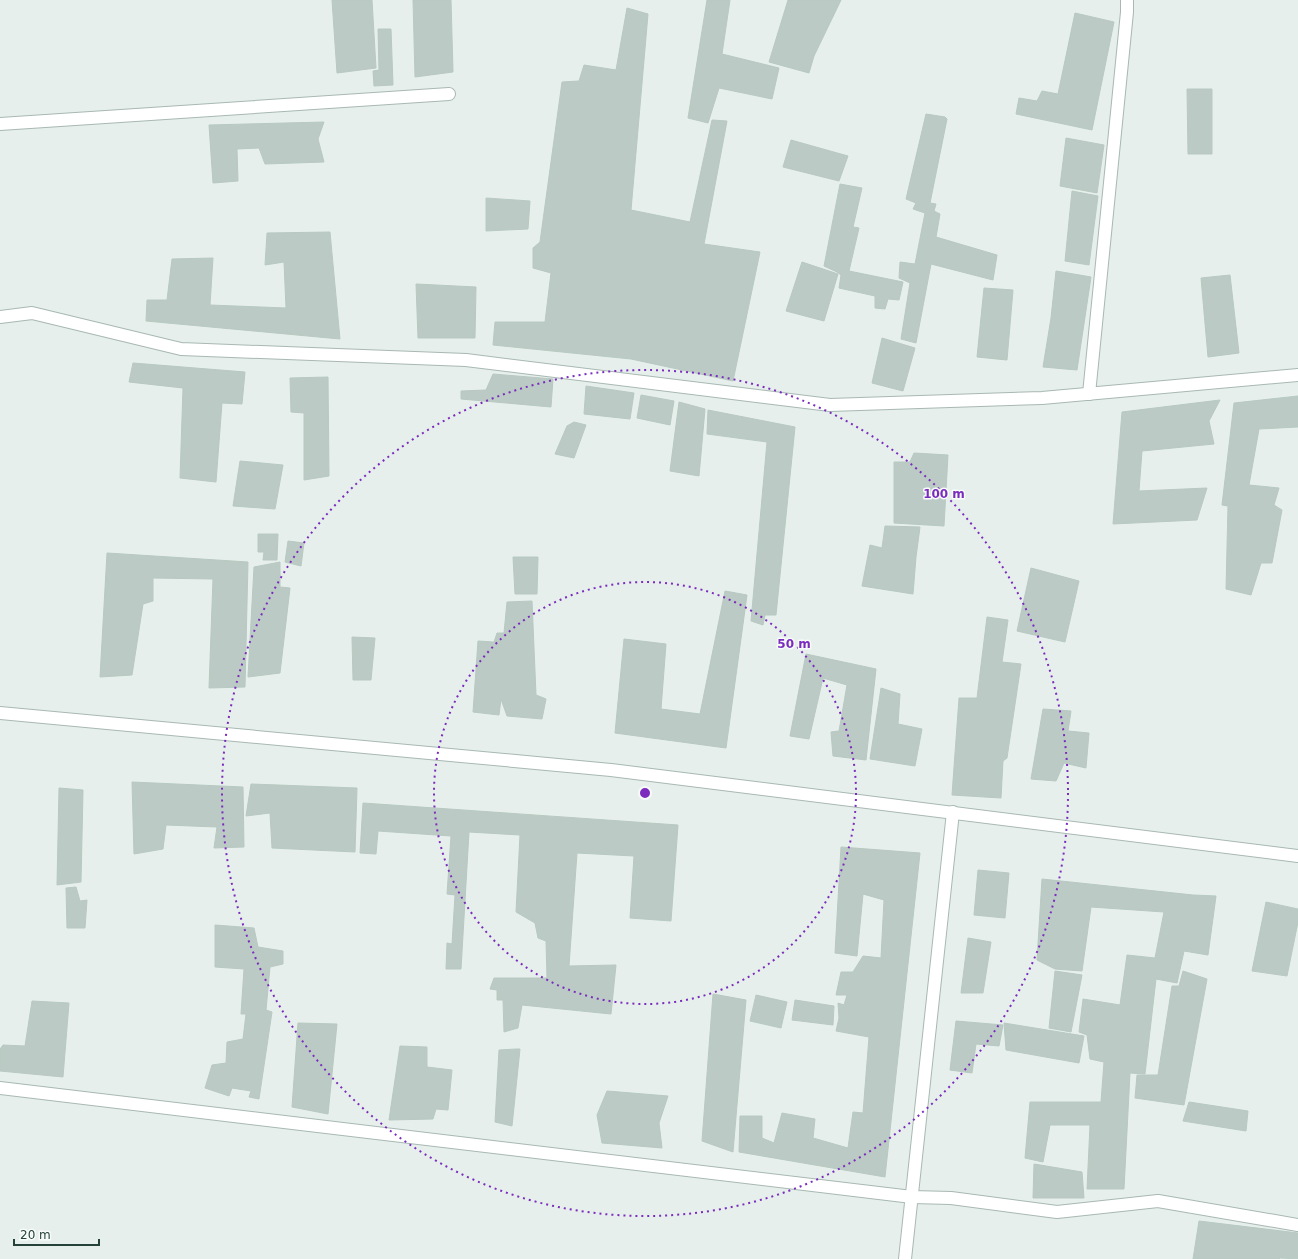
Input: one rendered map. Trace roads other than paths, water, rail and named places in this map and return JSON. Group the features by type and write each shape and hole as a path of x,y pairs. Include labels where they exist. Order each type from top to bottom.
{"street":[{"path":"1089,394 1127,0"},
{"path":"0,124 449,94"},
{"path":"0,318 32,313 181,349 466,360 830,405 1042,398 1298,375"},
{"path":"0,713 611,770 1298,856"},
{"path":"905,1259 953,812"},
{"path":"0,1088 912,1197 951,1198 1057,1212 1158,1201 1298,1225"}]}
